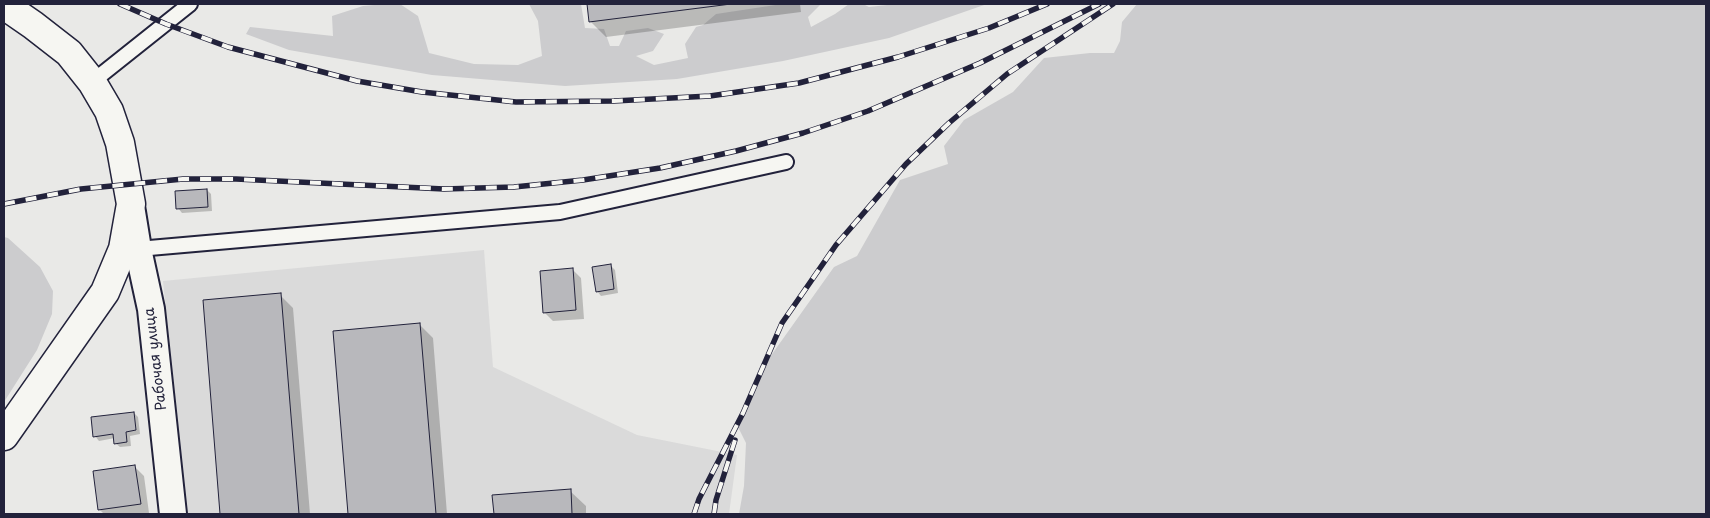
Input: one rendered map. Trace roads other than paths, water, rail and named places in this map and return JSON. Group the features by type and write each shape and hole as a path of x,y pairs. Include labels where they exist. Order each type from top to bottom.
{"street":[{"name":"Рабочая улица","path":"4,5 34,25 68,53 92,82 109,111 120,143 138,249 151,309 173,514"},
{"name":"Рабочая улица","path":"4,436 105,292 123,249 131,204"}],"lane":[{"path":"92,82 190,4"},
{"path":"138,249 560,212 786,162"}],"railway":[{"path":"120,4 166,24 228,47 357,81 422,92 516,102 614,101 710,96 799,83 898,57 989,28 1047,4"},
{"path":"4,204 81,189 183,179 236,179 444,189 514,187 583,180 660,168 736,151 803,133 868,111 980,63 1099,4"},
{"path":"694,514 699,499 743,413 782,323 836,245 906,164 949,123 1007,74 1113,4"},
{"path":"714,514 716,500 735,440"}]}
